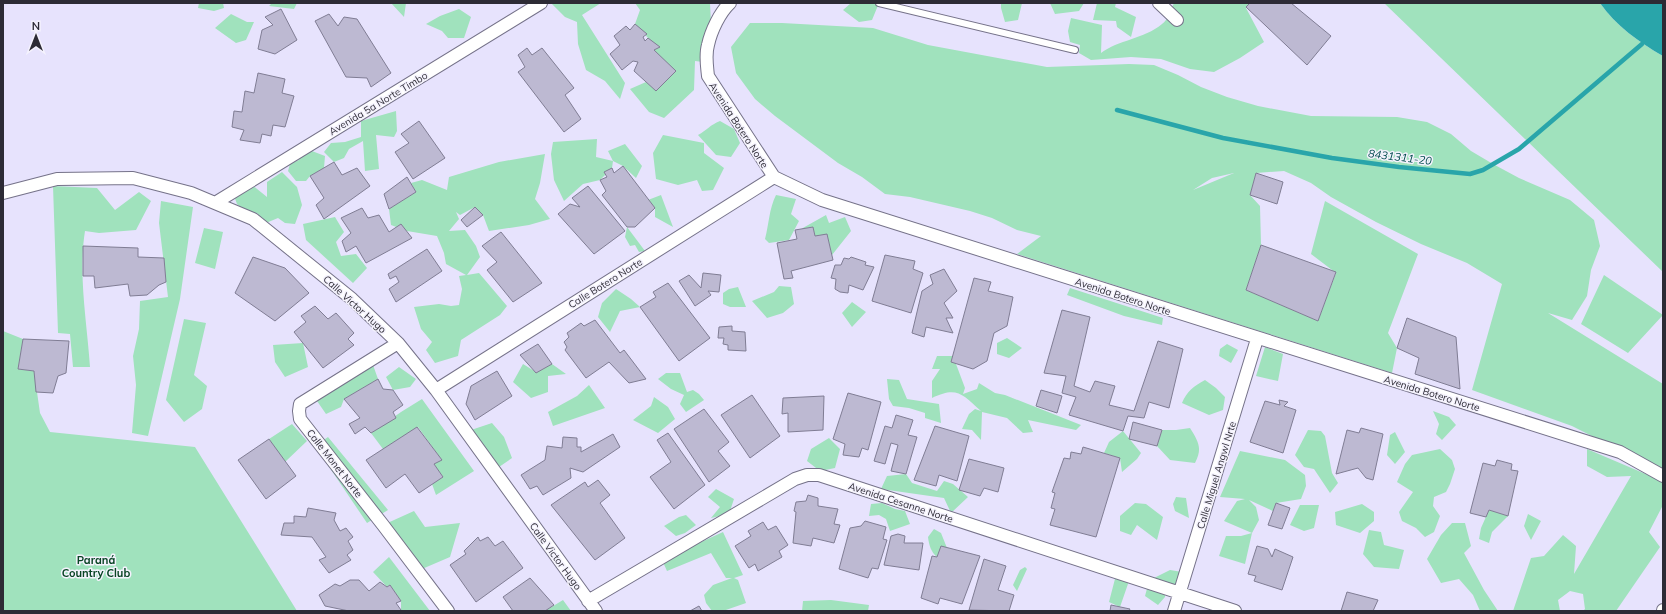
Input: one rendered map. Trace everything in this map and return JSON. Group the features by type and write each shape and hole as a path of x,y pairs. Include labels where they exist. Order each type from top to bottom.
{"street":[{"name":"Avenida 5a Norte Timbo","path":"215,203 541,3"},
{"name":"Avenida Botero Norte","path":"730,3 723,10 708,44 706,61 708,76 774,177 822,200 1257,339 1620,452 1663,476"},
{"path":"1159,3 1177,20"},
{"name":"Calle Botero Norte","path":"436,390 774,177"},
{"name":"Calle Victor Hugo","path":"3,193 57,179 133,178 191,193 253,219 352,299 398,343 436,390 596,611"},
{"name":"Calle Miguel Angwl Nrte","path":"1174,611 1257,339"},
{"name":"Calle Monet Norte","path":"398,343 300,404 299,415 300,419 448,611"},
{"name":"Avenida Cesanne Norte","path":"588,601 795,480 807,475 819,475 1235,611"}],"lane":[{"path":"879,3 1075,50"}],"shaded area":[{"path":"199,3 223,3 224,8 214,11 198,8"},
{"path":"272,3 297,3 294,9 269,6"},
{"path":"391,3 406,3 404,17"},
{"path":"551,3 601,3 582,15 625,83 620,99 605,81 586,70 578,44 577,22 565,17"},
{"path":"635,3 710,3 711,24 703,62 695,61 694,90 664,118 649,112 630,89 646,82 656,90 654,50 659,47 635,24 640,10"},
{"path":"851,3 879,3 872,20 859,22 843,10"},
{"path":"1001,3 1022,3 1018,20 1005,22"},
{"path":"1050,3 1084,3 1079,11 1055,14"},
{"path":"1097,3 1116,3 1115,7 1136,17 1131,37 1117,27 1116,21 1093,20"},
{"path":"1174,3 1250,3 1246,8 1264,42 1240,58 1214,72 1190,69 1161,59 1131,57 1091,60 1079,53 1080,45 1070,42 1068,31 1071,18 1102,25 1101,53 1115,45 1155,29 1166,20"},
{"path":"1384,3 1600,3 1613,19 1628,33 1663,56 1663,272"},
{"path":"1600,3 1663,3 1663,56 1628,33 1613,19"},
{"path":"459,9 471,17 464,38 448,38 442,31 426,24 440,16"},
{"path":"231,14 247,22 254,22 246,40 236,43 215,28"},
{"path":"750,23 782,23 873,28 928,45 1047,67 1129,64 1154,65 1201,87 1227,97 1258,106 1311,116 1397,117 1427,122 1451,134 1471,151 1493,164 1519,178 1570,200 1594,220 1600,246 1591,270 1587,296 1572,320 1548,313 1663,384 1663,472 1572,426 1472,390 1502,284 1467,263 1421,244 1376,222 1331,197 1311,183 1284,171 1256,173 1250,195 1260,206 1261,245 1246,290 1318,321 1336,273 1311,254 1325,201 1418,254 1388,333 1397,348 1392,373 1017,254 1041,236 1017,230 992,218 970,211 910,197 885,194 862,177 838,163 775,116 755,99 736,73 731,47","holes":["1234,173 1193,190 1212,178"]},
{"path":"396,111 397,131 394,137 376,135 379,169 365,171 363,141 349,149 344,158 334,162 324,152 331,143 345,142 361,137 361,121"},
{"path":"720,121 734,129 740,143 731,157 716,155 698,135"},
{"path":"663,135 704,143 704,153 724,168 713,190 702,191 697,180 678,185 656,179 653,153"},
{"path":"597,139 596,157 613,161 612,168 600,180 583,184 564,201 554,180 551,154 553,142"},
{"path":"625,144 642,166 636,178 623,166 613,161 608,151"},
{"path":"304,148 325,156 324,168 310,176 306,181 296,181 288,171 290,164 299,160"},
{"path":"545,154 540,183 535,199 550,219 529,225 489,231 483,215 475,207 460,215 456,212 459,219 449,231 465,230 476,246 480,257 467,275 479,273 507,306 500,315 461,340 458,356 435,363 426,350 432,342 421,329 414,307 439,304 451,306 459,305 462,289 459,276 466,275 446,264 444,253 437,236 407,231 391,225 389,209 416,192 411,183 422,180 447,190 449,177 499,162"},
{"path":"282,172 297,187 302,205 295,224 285,223 278,218 266,223 257,213 246,212 237,204 233,193 252,185 267,197 267,182"},
{"path":"53,186 97,188 115,210 139,192 151,201 136,230 99,233 85,231 82,264 90,367 73,367 70,334 58,333"},
{"path":"661,195 673,227 655,217 655,208 648,200"},
{"path":"776,195 796,199 791,214 799,221 789,240 769,243 765,239 770,211"},
{"path":"161,201 193,207 180,299 148,436 132,433 136,385 133,356 139,329 140,301 168,297 159,223"},
{"path":"826,215 829,223 845,217 851,231 832,255 827,235 815,236 813,227 801,229"},
{"path":"335,217 344,232 336,242 341,256 356,254 367,268 353,283 306,240 303,224"},
{"path":"627,227 645,251 639,252 635,245 630,246 625,237"},
{"path":"204,228 223,232 215,269 195,263"},
{"path":"1604,275 1663,315 1628,353 1581,324"},
{"path":"779,286 791,287 794,304 783,313 767,318 752,301 774,292"},
{"path":"738,287 746,307 730,307 723,304 723,293 729,289"},
{"path":"1070,288 1163,318 1162,325 1124,316 1067,295"},
{"path":"616,289 640,307 620,311 610,332 598,317 602,303"},
{"path":"852,302 866,312 852,327 842,313"},
{"path":"184,319 206,323 194,375 207,386 202,409 184,422 166,400"},
{"name":"Paraná Country Club","path":"3,331 23,339 18,369 34,371 40,413 50,432 195,447 297,611 3,611"},
{"path":"1007,338 1022,348 1009,358 997,354 997,343"},
{"path":"303,343 308,367 285,377 275,362 273,345"},
{"path":"1227,344 1238,350 1231,363 1219,356 1220,349"},
{"path":"1265,347 1283,354 1278,381 1256,376"},
{"path":"937,356 953,356 965,388 963,394 977,389 979,383 995,393 1005,395 1081,425 1076,430 1028,420 1033,432 1023,433 1007,418 982,412 981,440 972,430 962,429 969,414 975,409 981,411 969,400 964,396 953,392 941,394 932,398 932,381 940,369 932,369"},
{"path":"523,364 536,372 552,364 566,374 548,376 548,392 531,398 513,382"},
{"path":"373,365 378,379 344,399 341,407 326,414 317,401"},
{"path":"399,367 416,379 410,387 393,390 386,377"},
{"path":"666,373 680,373 687,392 693,390 704,400 686,412 680,404 684,395 671,389 658,379"},
{"path":"887,379 899,380 907,399 939,404 941,423 925,418 925,413 909,408 893,406 889,399"},
{"path":"1205,380 1225,397 1223,410 1209,415 1182,403 1191,389"},
{"path":"589,385 605,408 553,426 548,412 577,396"},
{"path":"654,397 668,407 675,419 658,433 633,420 651,406"},
{"path":"422,399 474,471 436,495 432,484 443,477 434,464 441,459 418,427 383,449 371,433"},
{"path":"1433,411 1449,417 1456,425 1442,440 1436,434 1439,424"},
{"path":"492,423 504,437 512,458 499,467 471,430"},
{"path":"292,424 307,441 285,462 269,439"},
{"path":"1190,428 1199,449 1195,463 1170,460 1157,446 1162,430"},
{"path":"1308,430 1321,431 1325,436 1332,473 1338,483 1330,493 1314,469 1304,467 1295,455"},
{"path":"1123,431 1141,453 1137,459 1122,472 1120,458 1104,453 1109,442"},
{"path":"1395,432 1405,452 1395,464 1387,455 1390,435"},
{"path":"328,437 388,510 367,523 315,446"},
{"path":"829,438 840,449 835,468 820,471 807,461 811,449"},
{"path":"1440,449 1452,460 1455,469 1446,492 1434,497 1433,506 1440,516 1434,532 1425,537 1416,528 1402,521 1399,512 1413,492 1397,482 1405,464 1412,455"},
{"path":"1587,449 1662,481 1663,505 1649,532 1660,547 1616,611 1583,611 1585,609 1583,594 1570,591 1558,600 1560,611 1513,611 1531,558 1544,556 1563,535 1576,546 1574,574 1631,476 1607,477 1587,466"},
{"path":"1240,451 1285,460 1305,475 1306,486 1301,499 1276,503 1273,511 1249,500 1256,507 1259,520 1252,533 1224,521 1237,501 1245,499 1220,497"},
{"path":"906,474 912,483 937,491 944,481 953,484 968,497 951,513 944,498 881,489 887,476"},
{"path":"716,489 734,499 729,514 711,518 720,507 708,497"},
{"path":"1176,497 1186,498 1189,518 1175,511 1173,504"},
{"path":"882,503 895,509 905,511 910,524 890,531 886,519 879,515 869,516 871,504"},
{"path":"1135,503 1146,504 1163,517 1157,540 1137,525 1131,535 1120,531 1120,516"},
{"path":"1362,504 1374,512 1374,521 1360,533 1336,525 1335,512"},
{"path":"1300,505 1319,505 1314,528 1304,531 1290,525"},
{"path":"1489,510 1508,516 1492,532 1489,543 1479,539 1481,528"},
{"path":"414,511 425,527 460,523 450,557 422,569 383,525"},
{"path":"1528,514 1541,521 1531,540 1524,526"},
{"path":"686,515 696,525 685,533 676,536 664,526 679,517"},
{"path":"1452,523 1465,523 1471,546 1464,553 1484,590 1498,611 1480,611 1473,595 1459,579 1441,583 1427,559 1441,535"},
{"path":"934,529 941,533 947,548 937,557 933,553 928,537"},
{"path":"1369,530 1381,532 1384,545 1404,550 1399,569 1374,567 1363,554"},
{"path":"723,532 743,575 734,578 738,580 746,603 723,611 712,611 706,603 704,595 713,585 732,578 726,578 711,553 667,571 662,560"},
{"path":"1252,533 1245,564 1219,556 1226,536 1241,536"},
{"path":"389,557 430,611 399,611 401,610 401,601 390,585 387,587 373,572"},
{"path":"1025,567 1027,569 1017,591 1013,585 1020,570"},
{"path":"1170,570 1182,572 1179,592 1152,579"},
{"path":"1116,575 1129,581 1120,607 1109,602"},
{"path":"1148,585 1165,591 1165,597 1158,605 1145,596"},
{"path":"563,600 571,611 545,611"},
{"path":"831,600 869,605 868,611 802,611 803,601"}],"building":[{"path":"1250,3 1291,3 1331,36 1307,65 1246,7"},
{"path":"281,9 297,40 275,54 258,49 262,30 273,25 265,17"},
{"path":"329,14 338,26 344,17 357,19 391,73 371,87 367,78 346,77 315,21"},
{"path":"635,24 647,34 643,37 645,41 648,38 660,47 654,50 676,71 656,91 634,71 638,62 633,61 622,70 610,54 620,45 614,36 626,26 630,30"},
{"path":"527,48 532,55 542,48 574,88 565,95 581,119 564,132 518,72 525,67 518,55"},
{"path":"258,73 285,79 282,93 294,96 285,127 273,125 271,136 262,134 260,143 240,140 244,130 232,127 234,111 242,112 245,91 254,93"},
{"path":"419,121 445,158 413,179 395,152 409,143 401,134"},
{"path":"334,162 342,175 357,168 370,186 324,219 316,205 324,198 310,176"},
{"path":"623,166 655,208 635,227 627,227 602,195 606,191 600,180 607,177 604,172 612,168 614,173"},
{"path":"1256,173 1283,182 1277,204 1250,195"},
{"path":"407,177 416,192 389,209 384,194"},
{"path":"588,186 625,231 594,254 558,214 570,204 580,207 572,198"},
{"path":"475,207 483,215 467,227 461,220"},
{"path":"362,208 368,218 379,215 389,232 401,224 412,238 366,263 356,246 346,252 342,241 351,233 341,218"},
{"path":"813,227 815,236 827,234 833,260 791,271 793,278 784,279 777,243 797,239 795,230"},
{"path":"501,232 542,283 513,302 487,270 497,262 482,246"},
{"path":"1261,245 1336,272 1318,321 1246,290"},
{"path":"83,246 138,248 138,257 164,258 166,282 159,285 147,295 130,296 128,284 95,288 94,276 83,276"},
{"path":"427,249 442,271 396,302 389,289 399,282 396,276 390,279 388,274"},
{"path":"885,255 915,261 913,269 923,273 911,313 872,301"},
{"path":"253,257 285,268 309,293 275,321 235,293"},
{"path":"851,257 866,262 865,265 874,267 863,290 849,285 848,293 840,292 835,289 836,279 831,278 835,265 841,265 844,258 849,259"},
{"path":"944,269 957,291 944,303 953,318 946,318 953,333 926,327 924,337 912,333 922,291 933,284 930,275"},
{"path":"703,273 721,275 719,292 708,291 711,295 695,306 679,281 689,275 701,288"},
{"path":"974,278 991,282 988,291 1013,297 1007,326 994,333 987,361 973,369 951,362"},
{"path":"668,283 710,338 679,361 640,307 656,297 653,292"},
{"path":"315,306 328,319 336,313 354,333 348,339 354,345 323,368 294,332 306,322 301,316"},
{"path":"1062,310 1090,317 1074,386 1090,392 1095,381 1115,386 1109,405 1134,411 1158,341 1183,349 1169,408 1149,402 1144,418 1128,416 1123,431 1069,415 1076,397 1062,393 1066,376 1044,373"},
{"path":"1407,318 1456,337 1460,389 1415,374 1419,358 1397,348"},
{"path":"595,320 620,353 624,350 646,379 629,383 609,362 586,378 565,350 567,347 564,342 569,337 567,333 581,323 584,326"},
{"path":"732,326 732,331 745,332 746,351 728,350 728,345 723,344 724,338 718,338 719,327"},
{"path":"23,339 69,341 66,373 58,376 53,393 36,392 34,371 18,369"},
{"path":"538,344 552,364 536,373 520,355"},
{"path":"497,371 512,396 475,420 466,404 471,386"},
{"path":"378,379 383,389 393,390 403,405 393,412 396,418 371,433 365,427 355,434 349,424 360,418 344,399"},
{"path":"1041,390 1062,396 1057,413 1036,406"},
{"path":"848,393 881,402 868,450 862,448 859,457 843,455 845,444 833,439"},
{"path":"752,395 780,436 750,458 721,415"},
{"path":"824,396 823,430 788,432 788,413 782,414 783,398"},
{"path":"1279,400 1288,402 1284,406 1296,410 1283,453 1250,442 1265,401 1280,405"},
{"path":"704,409 729,442 718,451 730,466 709,482 674,429"},
{"path":"896,415 913,420 908,435 917,437 906,474 891,471 898,445 891,443 885,464 874,461 885,426 892,428"},
{"path":"1133,422 1162,430 1157,446 1129,439"},
{"path":"935,426 969,436 957,481 939,475 936,486 914,480"},
{"path":"417,427 442,460 434,464 443,477 419,493 405,474 386,488 366,460"},
{"path":"1361,428 1383,434 1373,480 1366,478 1358,468 1336,474 1347,430 1359,433"},
{"path":"668,433 705,485 674,509 650,477 671,462 657,440"},
{"path":"613,434 620,447 583,472 570,468 571,478 543,495 537,486 530,489 521,475 545,460 547,446 562,448 563,437 577,438 577,447 581,447 581,452"},
{"path":"269,439 296,476 266,499 238,460"},
{"path":"1083,447 1120,458 1096,537 1050,525 1055,509 1051,508 1055,493 1052,492 1064,458 1070,459 1071,452 1081,454"},
{"path":"969,459 1004,468 998,492 984,488 980,496 959,490"},
{"path":"1497,460 1512,464 1511,470 1518,471 1508,516 1489,510 1486,517 1470,513 1483,463 1495,466"},
{"path":"598,480 610,495 600,503 625,538 595,560 551,505 585,482 588,487"},
{"path":"808,495 818,498 818,506 838,509 834,524 840,525 834,543 813,538 811,546 793,543 796,512 794,511 796,502 806,501"},
{"path":"1276,503 1290,508 1282,529 1268,525"},
{"path":"308,508 336,513 334,520 340,531 346,528 353,537 348,541 353,550 347,555 351,560 329,573 319,560 326,557 312,537 281,535 284,523 294,523 294,516 306,517"},
{"path":"865,521 886,527 883,539 887,540 878,569 872,568 868,578 839,569 850,528 861,526"},
{"path":"763,522 768,530 776,526 788,545 779,551 782,557 758,571 755,564 749,568 735,546 751,536 748,531"},
{"path":"898,534 905,536 904,543 923,543 919,570 884,565 891,536"},
{"path":"478,537 480,541 488,537 495,546 503,541 523,568 476,602 450,565 466,554 464,551"},
{"path":"941,546 980,556 962,604 940,598 938,604 921,598 932,556 937,557"},
{"path":"1257,546 1268,549 1272,557 1275,549 1293,557 1282,590 1254,581 1256,576 1248,574"},
{"path":"984,559 1006,566 998,590 1014,595 1009,611 969,610"},
{"path":"530,578 554,605 545,611 513,611 503,597"},
{"path":"350,580 359,580 369,591 380,582 387,587 390,585 401,601 396,603 401,610 349,611 325,606 319,595 335,584 340,586"},
{"path":"1347,592 1378,600 1373,611 1341,611"},
{"path":"1111,605 1130,609 1129,611 1110,611"},
{"path":"699,606 702,611 690,611"}],"waterway":[{"name":"8431311-20","path":"1117,110 1223,138 1332,158 1399,167 1470,174 1483,170 1519,149 1642,44"}],"district":[{"name":"Paraná Country Club","path":"96,566"}]}
